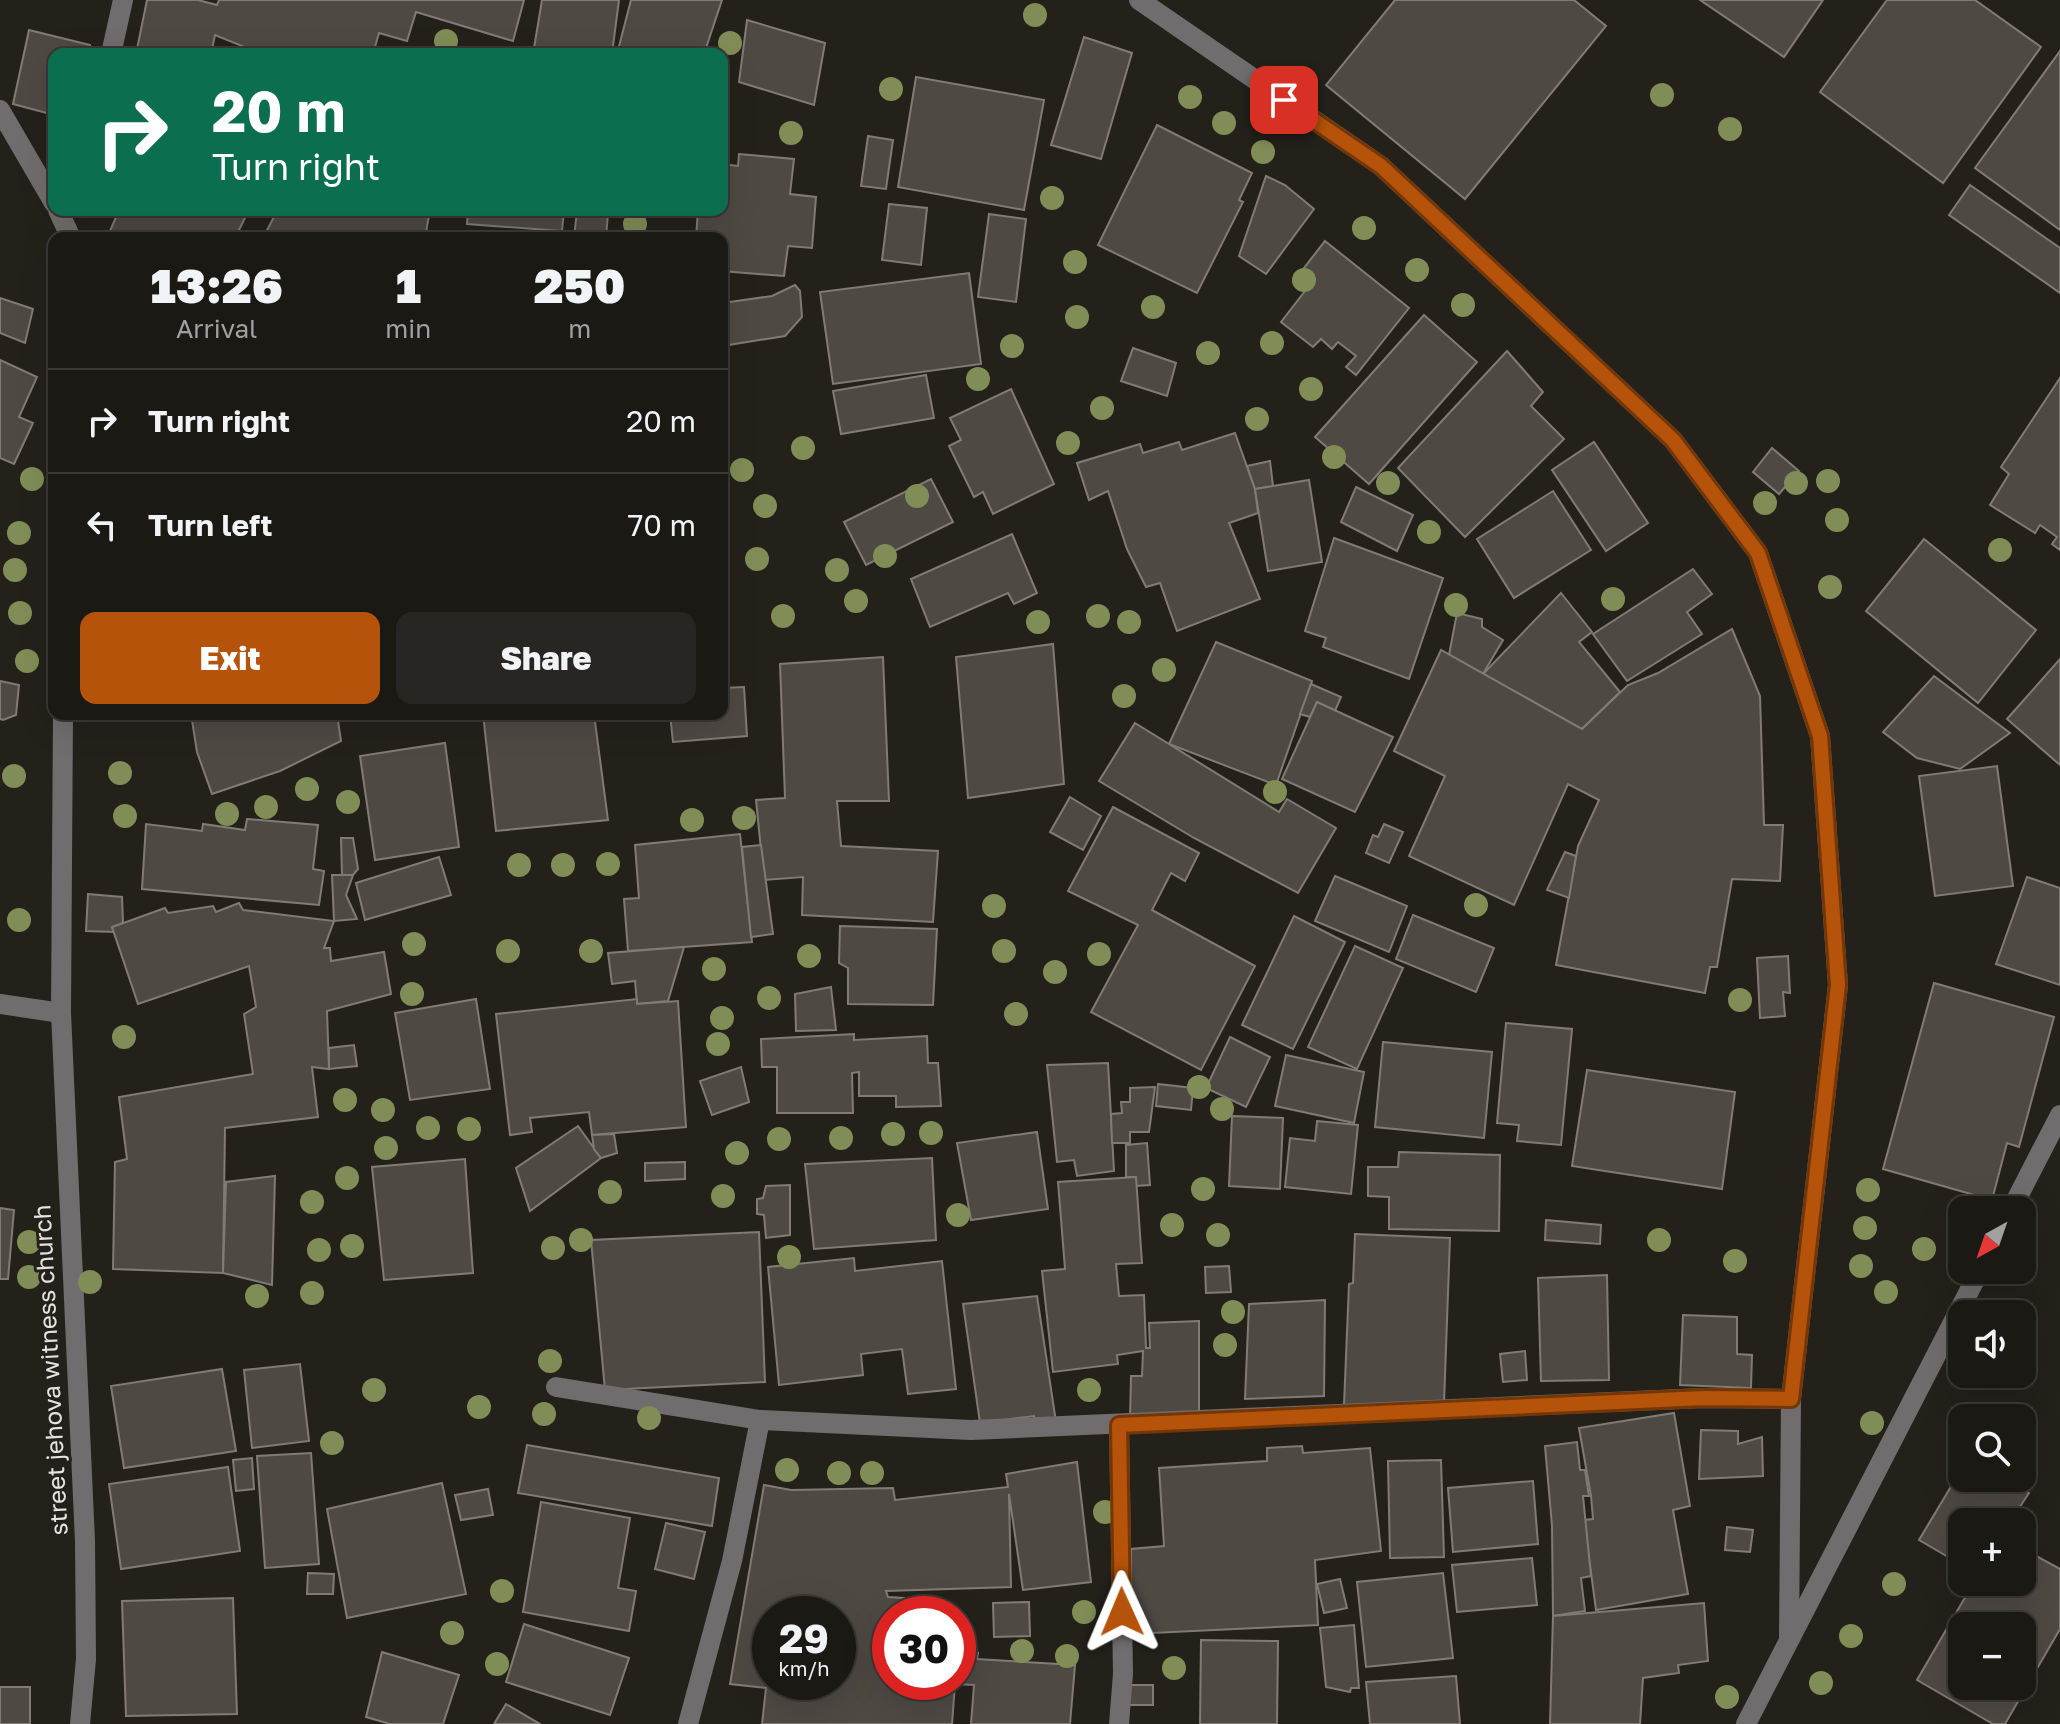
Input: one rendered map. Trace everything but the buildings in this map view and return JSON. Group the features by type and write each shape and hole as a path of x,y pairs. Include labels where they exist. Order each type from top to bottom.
{"street":[{"path":"112,48 123,0"},
{"path":"1139,0 1381,166 1673,440 1758,553 1820,736 1838,985 1791,1399 1789,1638"},
{"path":"0,110 48,191"},
{"name":"street jehova witness church","path":"63,720 61,1013 85,1541 86,1659 80,1724"},
{"path":"0,1004 61,1013"},
{"path":"2018,1196 2060,1115"},
{"path":"1746,1724 1973,1284"},
{"path":"556,1387 760,1420 971,1430 1704,1398 1791,1399"},
{"path":"688,1724 732,1561 760,1420"},
{"path":"1119,1425 1123,1674 1119,1724"}],"route":[{"path":"1122,1612 1119,1425 1704,1398 1791,1399 1838,985 1820,736 1758,553 1673,440 1381,166 1284,100"}]}
